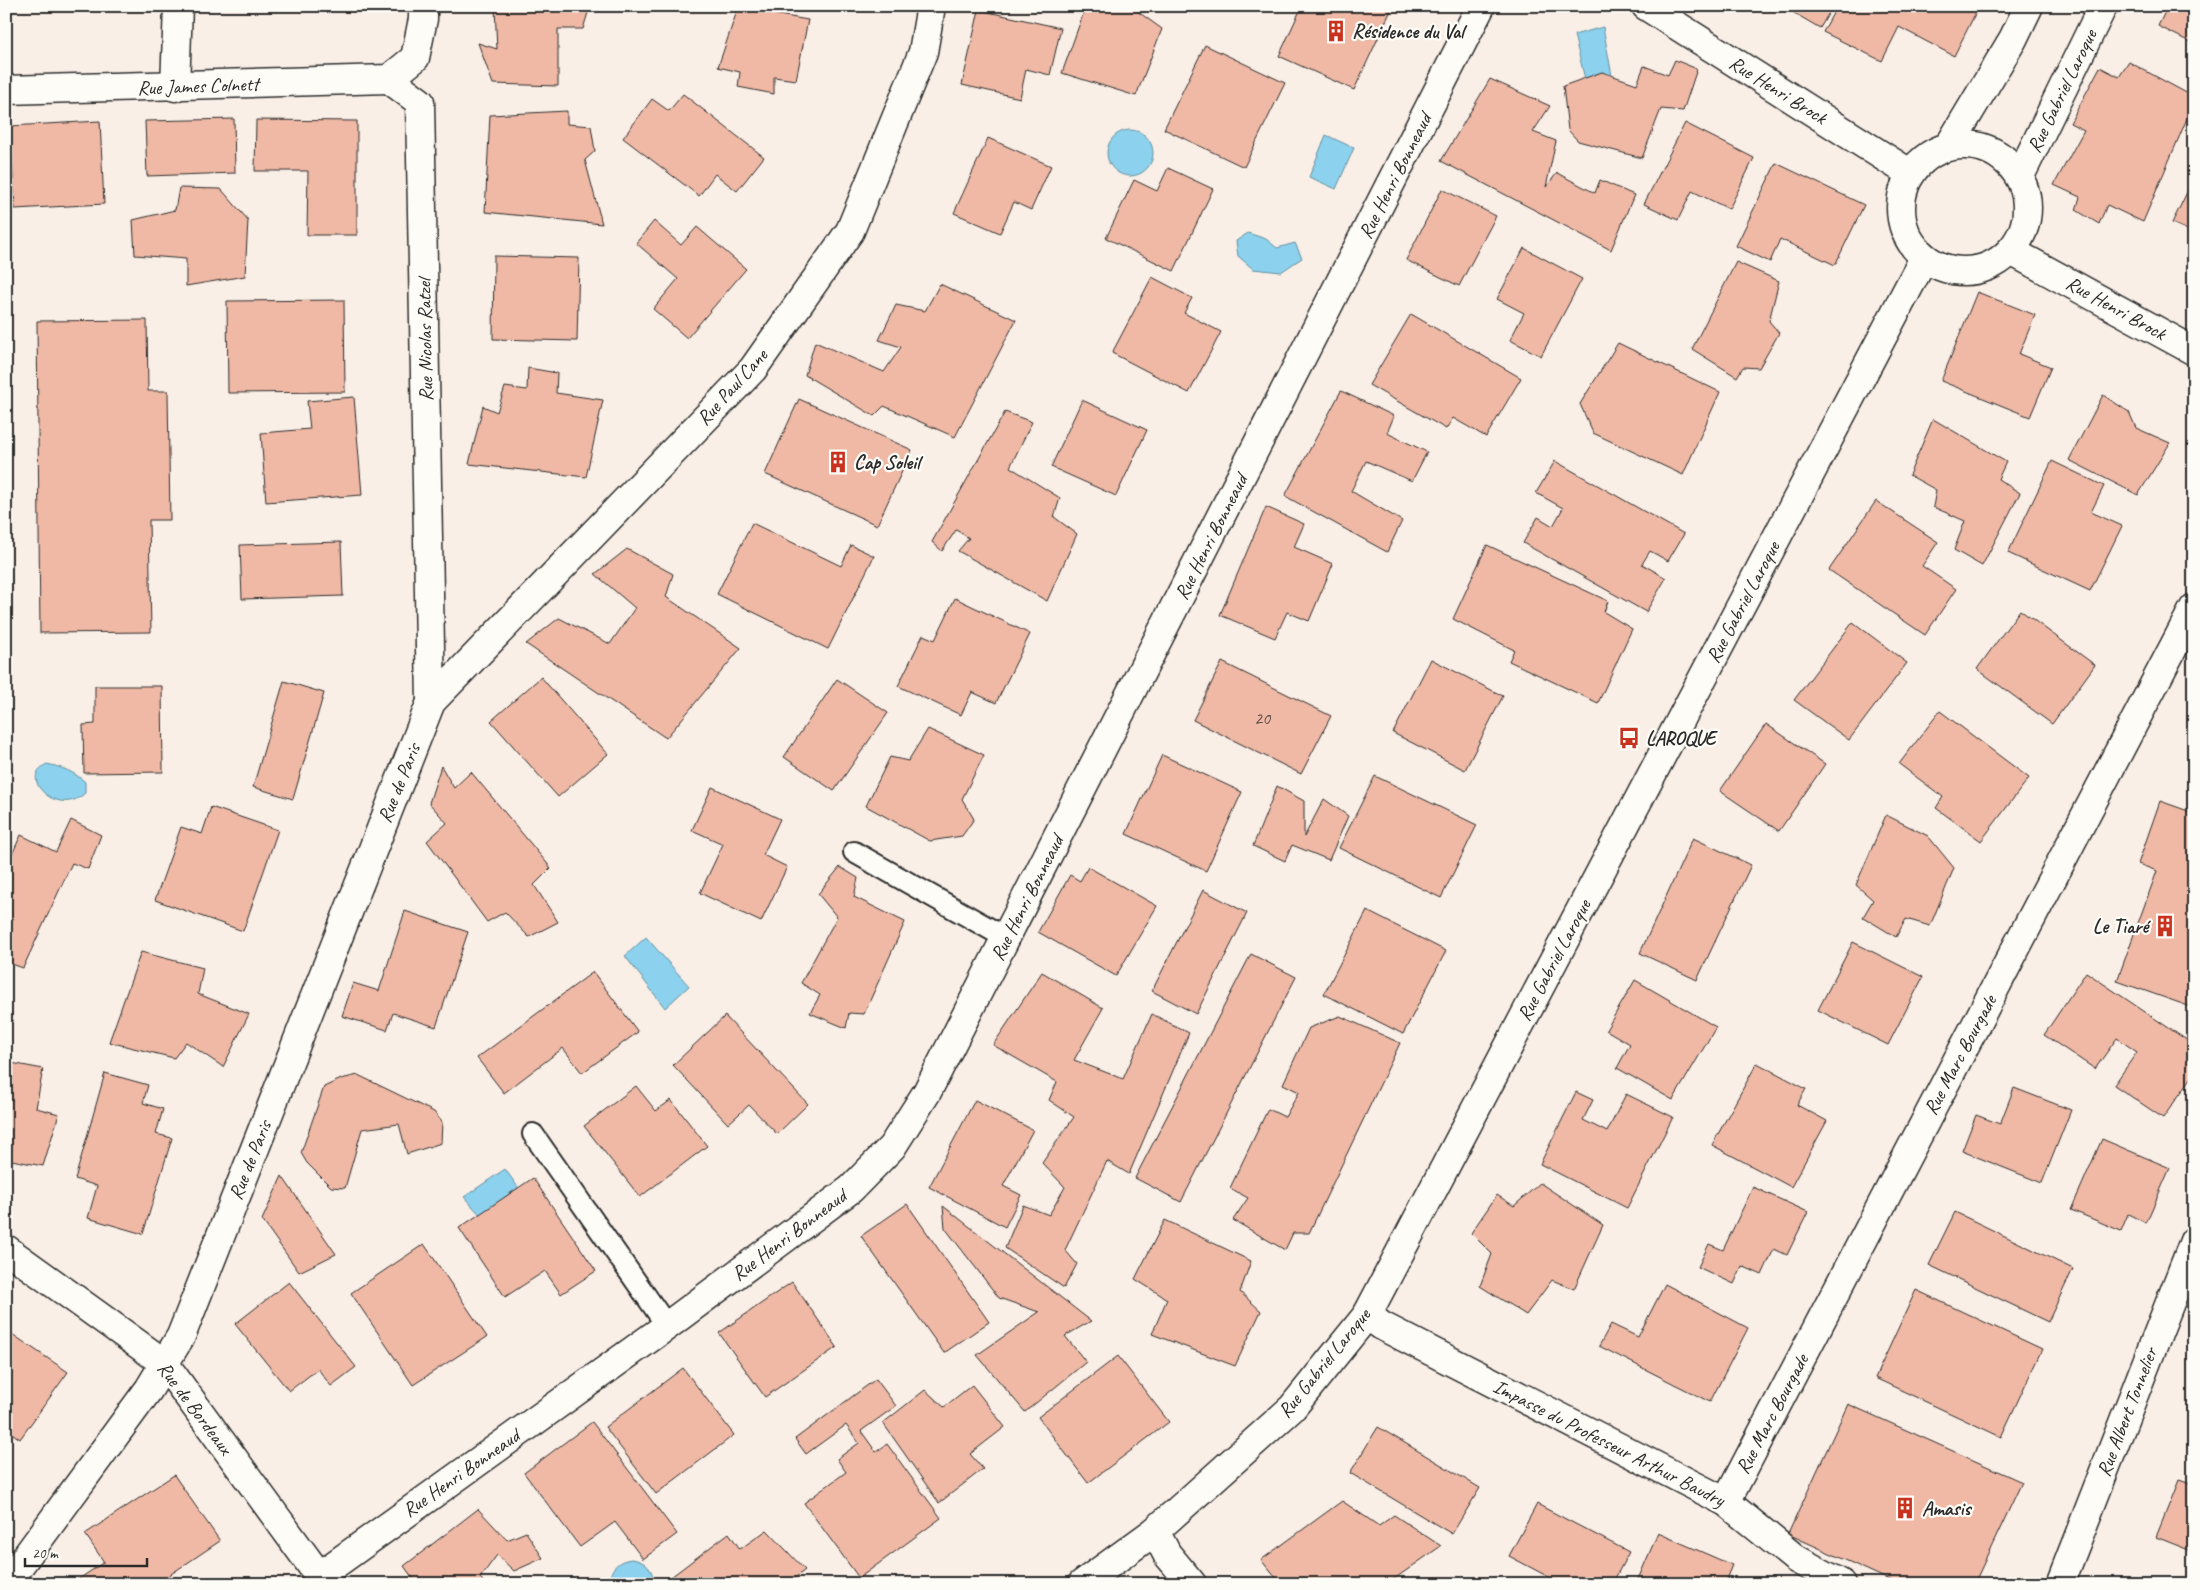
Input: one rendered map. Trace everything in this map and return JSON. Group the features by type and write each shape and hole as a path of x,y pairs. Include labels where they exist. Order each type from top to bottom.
{"street":[{"path":"175,87 178,6"},
{"path":"389,79 415,58 423,19 423,6"},
{"name":"Rue Paul Cane","path":"431,702 753,369 850,231 923,52 931,6"},
{"name":"Rue Henri Bonneaud","path":"322,1580 851,1189 892,1147 927,1092 1481,6"},
{"name":"Rue Henri Brock","path":"1646,6 1910,174"},
{"path":"1949,146 2013,39 2029,6"},
{"name":"Rue Gabriel Laroque","path":"2020,176 2103,6"},
{"name":"Rue James Colnett","path":"6,90 175,87 389,79"},
{"name":"Rue Nicolas Ratzel","path":"389,79 420,102 431,702"},
{"path":"1969,144 1989,149 2007,160 2020,176 2027,195 2028,215 2022,234 2012,251 1992,265 1969,271 1946,269 1924,258 1912,244 1903,227 1900,209 1902,191 1910,174 1927,156 1949,146 1969,144"},
{"name":"Rue Henri Brock","path":"2012,251 2194,351"},
{"name":"Rue Gabriel Laroque","path":"1082,1584 1155,1531 1292,1408 1367,1315 1924,258"},
{"name":"Rue Marc Bourgade","path":"1726,1502 2194,608"},
{"name":"Rue de Paris","path":"6,1584 149,1389 180,1336 431,702"},
{"name":"Rue Albert Tonnelier","path":"2060,1584 2194,1241"},
{"name":"Rue de Bordeaux","path":"6,1250 164,1363 322,1580"},
{"name":"Impasse du Professeur Arthur Baudry","path":"1367,1315 1382,1326 1726,1502 1796,1559 1842,1584"},
{"path":"1155,1531 1167,1554 1192,1584"}],"lane":[{"path":"854,852 1006,938"},
{"path":"533,1134 667,1326"}],"water":[{"path":"1603,27 1615,92 1588,91 1574,35"},
{"path":"1130,130 1143,134 1149,140 1153,153 1149,166 1143,172 1130,176 1117,172 1111,166 1107,153 1111,140 1117,134"},
{"path":"1326,135 1354,148 1336,189 1309,177"},
{"path":"1248,233 1266,239 1277,248 1295,243 1302,258 1281,272 1253,269 1238,256 1236,241"},
{"path":"47,764 68,770 81,778 85,782 85,793 75,800 64,801 53,799 45,794 36,778 39,770"},
{"path":"646,937 689,986 665,1008 625,956"},
{"path":"505,1169 525,1197 483,1218 464,1197"},
{"path":"632,1559 645,1564 651,1570 654,1584 609,1584 609,1579 615,1566 622,1561"}],"building":[{"path":"590,6 583,29 558,29 558,86 493,84 478,43 497,49 495,8"},
{"path":"1086,6 1130,6 1162,29 1136,96 1062,73"},
{"name":"Résidence du Val","path":"1302,6 1393,6 1354,90 1279,56"},
{"path":"1782,6 1833,6 1820,28"},
{"path":"1837,6 1979,6 1954,56 1899,27 1882,61 1823,32"},
{"path":"2168,6 2194,6 2194,44 2158,26"},
{"path":"738,8 808,20 796,80 774,77 774,94 738,87 740,72 718,67"},
{"path":"979,10 1061,28 1050,75 1026,69 1020,98 962,85"},
{"path":"1205,45 1285,83 1244,167 1164,129"},
{"path":"1675,60 1697,69 1683,111 1661,109 1642,158 1578,141 1568,130 1563,86 1602,72 1637,84 1644,66 1668,75"},
{"path":"2129,62 2194,97 2194,102 2143,222 2107,205 2099,224 2076,210 2080,197 2054,185 2084,130 2070,123 2100,67 2119,77"},
{"path":"1490,79 1550,106 1533,132 1556,141 1546,187 1557,173 1595,193 1600,180 1634,195 1611,250 1441,161"},
{"path":"683,94 764,157 737,191 715,174 699,196 623,138 652,99 669,111"},
{"path":"567,111 567,124 591,126 595,151 585,160 602,224 485,212 490,115"},
{"path":"234,119 235,173 147,176 145,121"},
{"path":"256,120 357,121 357,235 307,235 308,171 255,171"},
{"path":"100,121 104,204 15,209 10,126"},
{"path":"1685,123 1754,158 1729,209 1692,191 1678,220 1644,204"},
{"path":"988,138 1051,166 1031,210 1014,202 1000,233 954,213"},
{"path":"1776,163 1864,205 1835,265 1780,239 1770,262 1736,246"},
{"path":"1168,168 1213,189 1174,271 1106,238 1134,180 1157,191"},
{"path":"2194,178 2194,233 2172,223"},
{"path":"179,188 221,189 248,220 245,276 186,286 186,259 135,255 133,220 175,210"},
{"path":"1442,189 1496,216 1459,286 1406,260"},
{"path":"654,221 681,245 697,227 746,269 687,338 653,309 678,279 636,243"},
{"path":"1524,248 1582,279 1541,356 1510,340 1524,313 1497,299"},
{"path":"494,256 579,258 577,341 493,339"},
{"path":"1736,262 1779,281 1769,321 1779,333 1759,368 1743,367 1737,377 1692,349"},
{"path":"1152,277 1192,298 1184,313 1221,332 1189,393 1112,353"},
{"path":"940,284 1016,320 955,437 884,406 874,416 805,375 815,342 884,372 901,347 879,340 896,305 925,311"},
{"path":"1977,292 2035,315 2019,354 2051,367 2030,417 1941,381"},
{"path":"344,300 345,392 228,393 227,301"},
{"path":"1411,314 1521,378 1486,437 1453,418 1446,429 1369,385"},
{"path":"147,320 148,391 168,391 170,520 149,520 151,632 40,633 37,321"},
{"path":"1618,343 1720,392 1683,475 1593,433 1580,404"},
{"path":"528,368 557,373 556,393 603,400 586,477 469,464 483,406 497,412 505,387 527,390"},
{"path":"1341,391 1394,416 1387,433 1427,452 1412,481 1366,461 1351,491 1402,521 1387,552 1285,496"},
{"path":"2103,395 2129,412 2136,428 2170,443 2138,495 2069,460"},
{"path":"354,397 362,495 266,502 261,433 310,429 307,401"},
{"name":"Cap Soleil","path":"799,399 912,450 877,525 765,474"},
{"path":"1082,400 1147,430 1116,496 1051,467"},
{"path":"1005,412 1032,422 1010,467 1060,498 1054,517 1077,534 1047,601 958,551 969,538 956,530 942,551 932,542"},
{"path":"1933,419 2006,462 1998,479 2020,493 1982,566 1954,550 1965,521 1933,507 1936,490 1909,475"},
{"path":"1555,461 1684,534 1668,561 1650,551 1642,564 1666,578 1646,612 1523,543 1538,517 1553,526 1563,508 1536,493"},
{"path":"2052,461 2104,486 2091,512 2122,526 2090,591 2008,553"},
{"path":"1876,501 1938,542 1922,566 1956,589 1925,635 1829,570"},
{"path":"1266,507 1304,524 1294,547 1333,564 1309,621 1287,612 1275,638 1220,615"},
{"path":"752,523 841,566 851,545 874,556 828,649 717,594"},
{"path":"341,542 343,596 242,599 240,545"},
{"path":"1487,545 1608,601 1604,612 1632,629 1598,703 1509,661 1514,650 1453,619"},
{"path":"627,549 673,574 666,597 741,648 666,738 526,644 559,618 610,644 635,608 595,574"},
{"path":"955,598 1030,634 996,703 972,692 961,715 898,686 923,635 935,640"},
{"path":"2020,610 2095,665 2052,724 1977,669"},
{"path":"1853,622 1907,663 1849,740 1794,700"},
{"path":"1431,659 1503,696 1465,770 1393,733"},
{"path":"1222,662 1331,716 1301,774 1193,720"},
{"path":"541,677 608,754 558,797 491,721"},
{"path":"837,679 888,713 834,791 784,757"},
{"path":"284,681 324,693 293,799 253,787"},
{"path":"95,686 162,686 163,772 84,773 83,725 95,724"},
{"path":"1940,711 2029,778 1981,841 1936,808 1943,797 1899,764"},
{"path":"1766,724 1825,764 1779,831 1720,791"},
{"path":"928,729 984,755 962,799 974,819 962,836 930,841 866,806 890,757 908,761"},
{"path":"1162,755 1242,792 1206,871 1126,834"},
{"path":"441,766 454,788 471,772 551,868 534,885 558,922 529,937 505,912 487,922 427,841 447,823 429,803"},
{"path":"1375,776 1477,825 1441,898 1339,848"},
{"path":"1277,786 1304,801 1304,837 1324,799 1348,816 1329,860 1292,845 1285,861 1253,846"},
{"path":"712,787 780,819 763,855 787,867 761,922 700,893 723,844 692,830"},
{"name":"Le Tiaré","path":"2160,801 2194,813 2194,1008 2117,981 2157,871 2138,864"},
{"path":"211,807 278,830 243,931 155,900 181,827 202,834"},
{"path":"1886,815 1928,836 1954,868 1930,926 1906,919 1896,937 1863,917 1873,900 1856,885"},
{"path":"71,820 101,835 88,869 72,863 23,968 6,962 6,867 21,835 56,852"},
{"path":"1693,838 1751,865 1697,980 1640,953"},
{"path":"840,867 858,878 854,897 905,922 864,1014 849,1013 846,1028 810,1013 820,995 801,983 837,917 818,894"},
{"path":"1088,867 1157,906 1116,976 1038,932 1070,875 1080,881"},
{"path":"1203,890 1247,913 1196,1014 1152,991"},
{"path":"405,911 468,932 436,1027 393,1013 387,1030 342,1016 353,983 379,991"},
{"path":"1367,911 1446,951 1403,1034 1324,994"},
{"path":"1853,942 1923,977 1888,1045 1818,1010"},
{"path":"141,952 203,968 198,994 249,1014 223,1067 186,1042 174,1058 109,1042"},
{"path":"1251,954 1296,977 1181,1202 1135,1178"},
{"path":"593,972 638,1032 582,1073 563,1048 504,1093 477,1058"},
{"path":"1042,972 1103,1008 1074,1060 1123,1079 1152,1014 1189,1033 1129,1174 1107,1161 1065,1250 1077,1264 1064,1288 1005,1248 1023,1205 1049,1215 1065,1187 1042,1163 1074,1117 1049,1100 1057,1082 993,1045"},
{"path":"2086,972 2194,1045 2194,1074 2163,1118 2114,1085 2137,1052 2117,1038 2095,1069 2044,1035"},
{"path":"1635,980 1716,1027 1673,1100 1617,1068 1630,1044 1606,1030"},
{"path":"725,1016 808,1104 777,1134 749,1105 728,1124 673,1065"},
{"path":"1340,1016 1400,1043 1309,1233 1293,1233 1285,1250 1233,1220 1248,1198 1230,1188 1268,1109 1285,1117 1299,1092 1283,1084 1309,1028"},
{"path":"6,1062 43,1069 36,1108 59,1114 43,1166 6,1159"},
{"path":"1757,1063 1806,1089 1797,1105 1827,1121 1791,1187 1712,1145"},
{"path":"105,1073 148,1085 143,1103 163,1109 156,1134 172,1138 143,1234 88,1218 97,1186 75,1179"},
{"path":"358,1075 434,1112 442,1122 441,1143 407,1154 399,1124 362,1129 345,1188 331,1187 307,1163 301,1153 324,1087 341,1079"},
{"path":"636,1086 656,1111 671,1100 707,1146 640,1197 584,1126"},
{"path":"2014,1088 2071,1110 2042,1183 1962,1151 1976,1115 2000,1124"},
{"path":"1576,1092 1593,1100 1583,1120 1607,1132 1626,1094 1673,1117 1627,1208 1540,1164"},
{"path":"975,1100 1033,1130 1003,1186 1021,1195 1005,1227 929,1187"},
{"path":"2102,1139 2170,1168 2146,1223 2128,1214 2121,1231 2071,1210"},
{"path":"282,1176 336,1254 299,1272 262,1220"},
{"path":"533,1178 596,1271 561,1294 545,1271 505,1297 459,1228"},
{"path":"1540,1183 1603,1225 1574,1289 1552,1280 1526,1315 1480,1286 1492,1254 1471,1233 1497,1195 1514,1206"},
{"path":"1753,1187 1808,1212 1787,1255 1774,1249 1762,1275 1742,1266 1734,1284 1698,1267 1709,1244 1723,1250"},
{"path":"907,1204 989,1322 944,1353 861,1236"},
{"path":"943,1206 1091,1321 1065,1336 1086,1362 1025,1412 977,1355 1039,1312 999,1298 945,1228"},
{"path":"1955,1212 2073,1269 2048,1322 1929,1265"},
{"path":"1165,1220 1251,1261 1240,1292 1261,1311 1235,1366 1152,1334 1167,1299 1135,1279"},
{"path":"424,1244 487,1337 413,1385 351,1293"},
{"path":"289,1282 356,1367 331,1386 318,1369 289,1391 235,1324"},
{"path":"792,1282 837,1347 765,1397 719,1333"},
{"path":"1665,1284 1748,1328 1710,1402 1599,1346 1611,1324 1638,1337"},
{"path":"1916,1290 2042,1349 2001,1437 1875,1378"},
{"path":"6,1330 68,1372 20,1439 6,1429"},
{"path":"1118,1356 1169,1422 1088,1483 1038,1417"},
{"path":"683,1368 734,1435 656,1494 605,1427"},
{"path":"876,1379 896,1406 861,1431 876,1452 887,1444 941,1518 859,1578 804,1503 846,1472 837,1459 859,1443 846,1425 806,1454 795,1439"},
{"path":"972,1385 1005,1427 970,1454 983,1469 939,1503 883,1423 925,1390 944,1407"},
{"name":"Amasis","path":"1848,1404 2022,1482 1974,1584 1898,1584 1788,1534"},
{"path":"592,1422 677,1534 643,1559 615,1522 580,1547 524,1473"},
{"path":"1378,1427 1480,1488 1452,1534 1350,1473"},
{"path":"174,1475 220,1541 156,1584 78,1584 76,1581 104,1562 85,1534"},
{"path":"2179,1480 2194,1485 2194,1552 2156,1537"},
{"path":"1342,1501 1379,1526 1394,1515 1441,1546 1387,1584 1281,1584 1261,1560"},
{"path":"1537,1504 1629,1552 1612,1584 1562,1584 1509,1556"},
{"path":"478,1509 507,1540 526,1532 543,1558 514,1571 497,1555 480,1578 486,1584 417,1584 404,1566"},
{"path":"767,1530 805,1570 788,1584 663,1583 729,1533 740,1549"},
{"path":"1658,1533 1732,1565 1724,1584 1636,1584"}],"place":[{"name":"Résidence du Val","path":"1336,31"},
{"name":"Cap Soleil","path":"838,462"},
{"name":"LAROQUE","path":"1629,738"},
{"name":"Le Tiaré","path":"2165,926"},
{"name":"Amasis","path":"1905,1508"}]}
